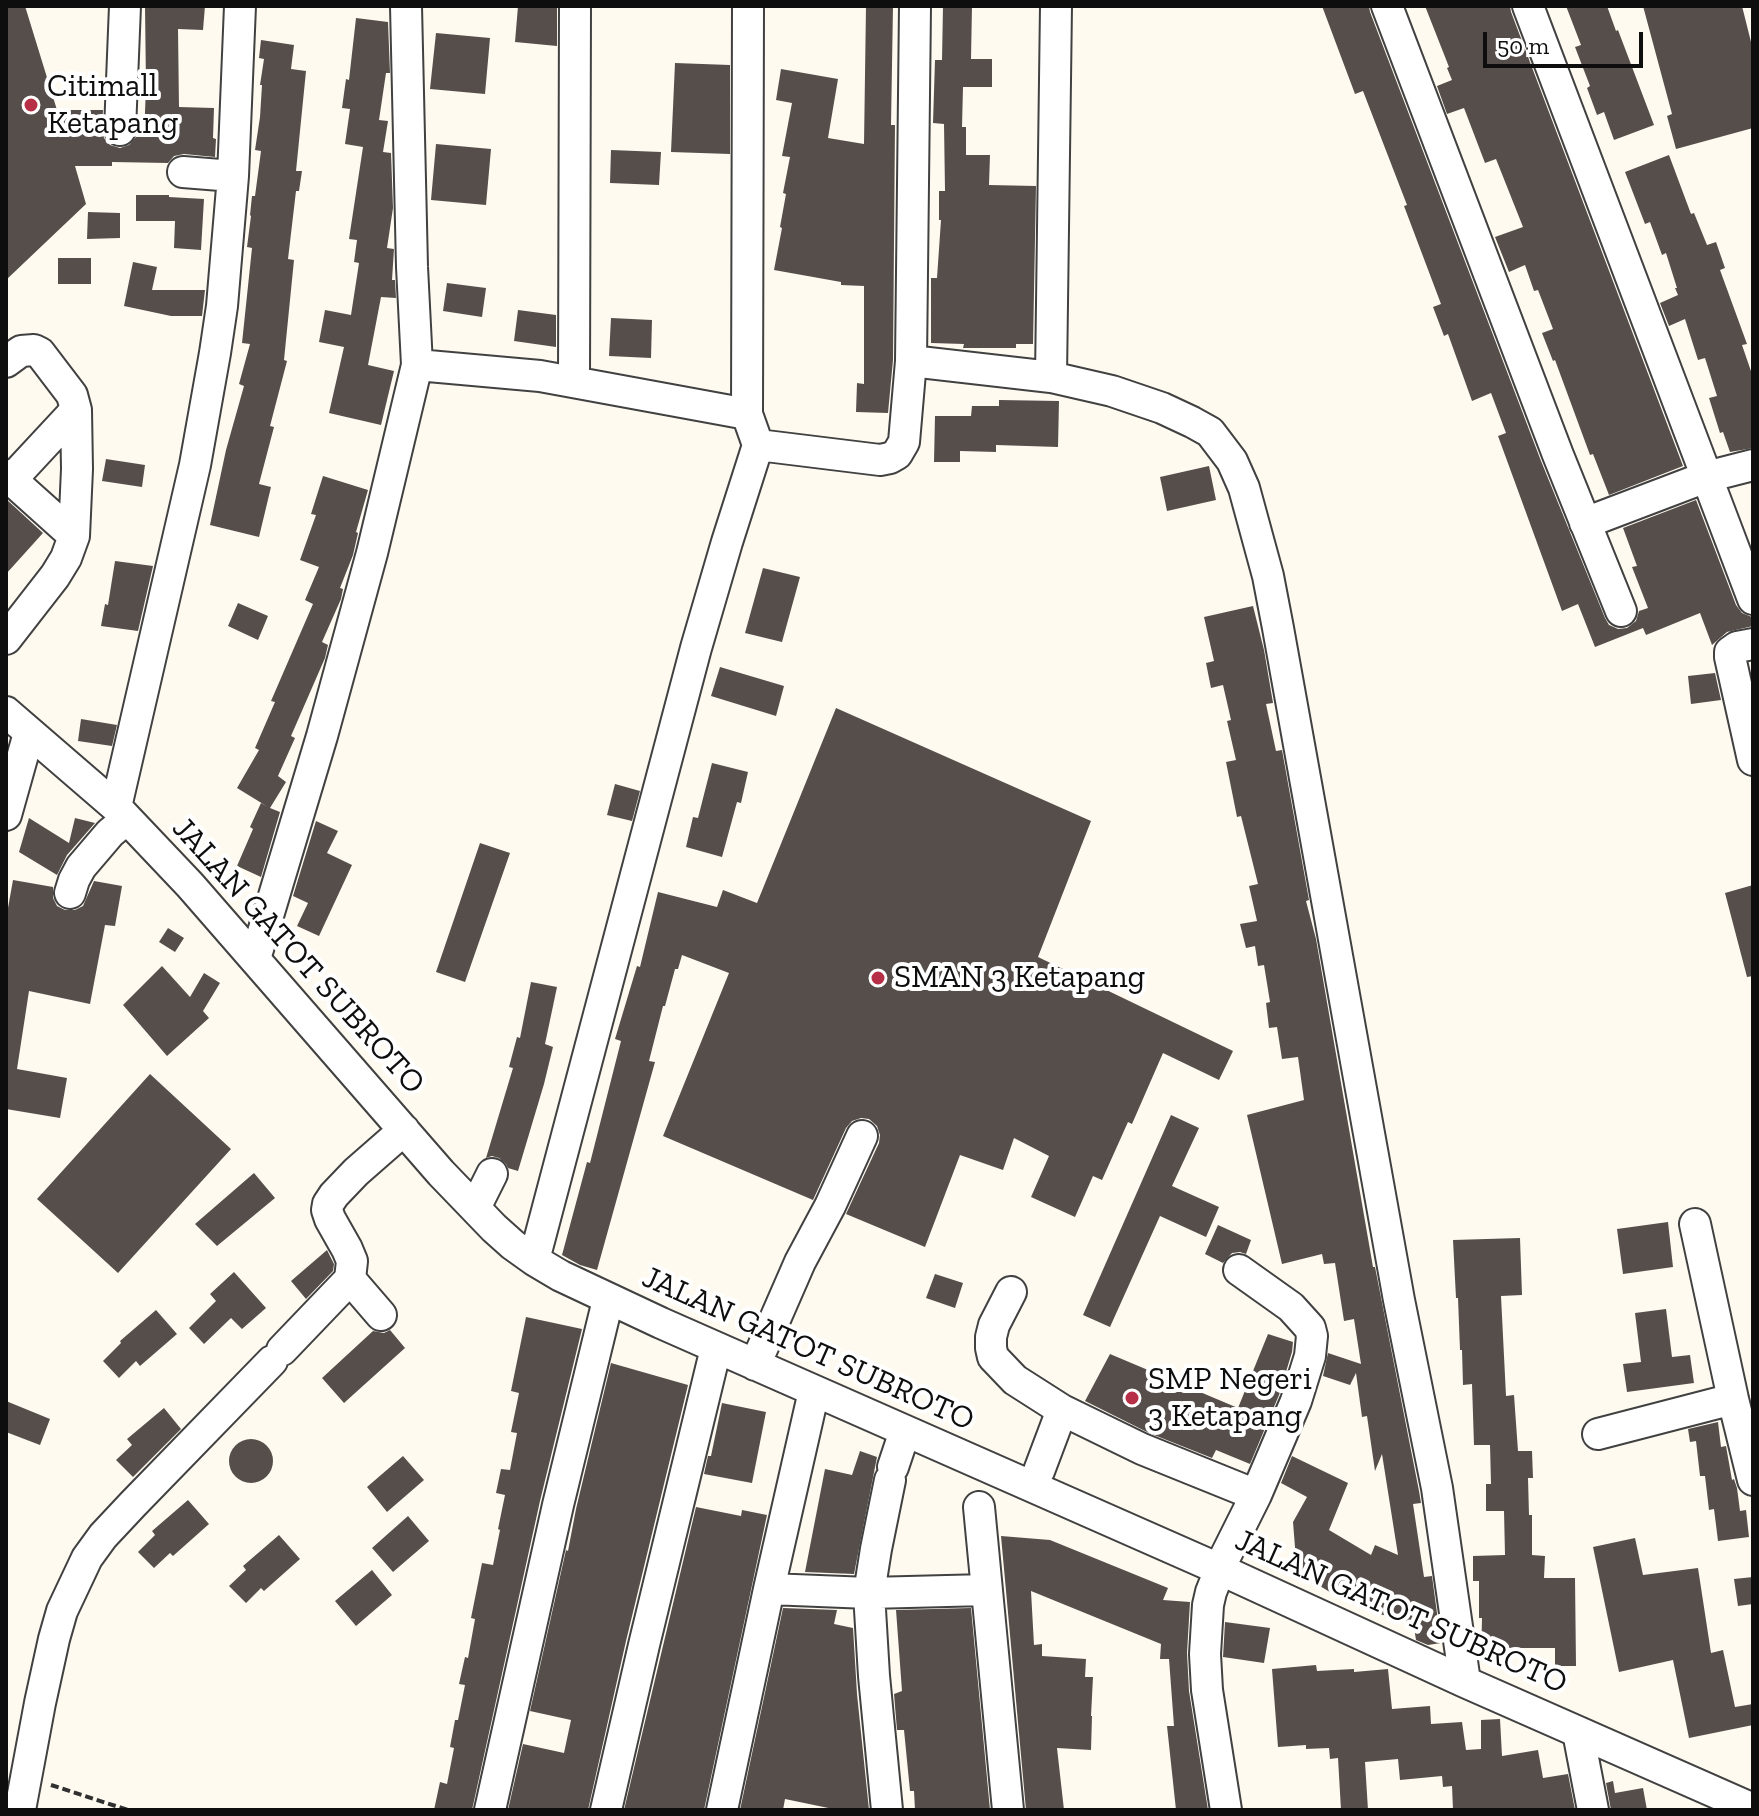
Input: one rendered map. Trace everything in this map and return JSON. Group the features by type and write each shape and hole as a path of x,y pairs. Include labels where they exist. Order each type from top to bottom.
{"street":[{"path":"120,130 125,6"},
{"path":"70,893 81,867 110,833 121,813 198,451 222,306 233,176 240,6"},
{"path":"255,959 322,736 379,526 417,365 406,6"},
{"path":"574,382 575,6"},
{"path":"534,1260 696,648 758,445 747,414 748,6"},
{"path":"758,445 861,459 890,458 897,454 904,442 911,361 915,6"},
{"path":"1051,377 1056,6"},
{"path":"1387,6 1621,611"},
{"path":"1528,6 1753,599"},
{"path":"183,172 233,176"},
{"path":"6,362 21,351 34,350 40,353 66,385 76,410 77,469 74,536 66,558 6,639"},
{"path":"911,361 1051,377 1112,391 1162,408 1210,432 1232,461 1244,488 1268,576 1399,1300 1437,1488 1465,1682"},
{"path":"417,365 498,371 574,382 747,414"},
{"path":"74,536 8,478 76,410"},
{"path":"1585,523 1706,477 1753,465"},
{"path":"1753,644 1737,647 1730,652 1753,760"},
{"name":"JALAN GATOT SUBROTO","path":"6,712 121,813 190,885 441,1173 513,1245 534,1260 608,1300 905,1431 978,1488 1036,1481 1222,1564 1465,1682 1753,1809"},
{"path":"6,815 29,733"},
{"path":"20,1810 54,1639 62,1611 87,1558 133,1504 350,1279 352,1261 330,1219 328,1204 356,1172 404,1130"},
{"path":"755,1365 800,1262 862,1136"},
{"path":"475,1208 492,1174"},
{"path":"1695,1224 1753,1480"},
{"path":"1226,1810 1207,1690 1205,1654 1208,1605 1222,1564 1256,1495 1296,1401 1310,1356 1312,1336 1310,1328 1291,1307 1239,1270"},
{"path":"350,1279 381,1315"},
{"path":"1011,1292 991,1337 993,1357 1015,1380 1062,1410 1142,1449 1256,1495"},
{"path":"490,1810 558,1505 608,1300"},
{"path":"606,1810 716,1348"},
{"path":"722,1810 814,1391"},
{"path":"1598,1434 1733,1399"},
{"path":"1036,1481 1062,1410"},
{"path":"887,1810 869,1593 891,1474 905,1431"},
{"path":"978,1488 1008,1810"},
{"path":"769,1589 869,1593 986,1590"},
{"path":"1578,1732 1593,1810"}],"path":[{"path":"26,1778 128,1810"}],"building":[{"path":"6,6 25,6 57,110 103,110 104,138 110,145 120,148 129,145 136,137 144,136 145,6 205,6 203,30 178,29 179,107 214,108 213,138 216,139 215,157 184,154 174,156 168,163 112,162 112,166 75,166 86,204 6,280"},
{"path":"518,6 557,6 557,46 515,42"},
{"path":"866,6 893,6 893,360 888,413 856,412 857,383 864,384 864,286 841,285 841,282 774,270 790,157 782,156 792,103 776,100 781,69 838,79 828,138 864,144"},
{"path":"943,6 972,6 971,59 992,59 992,87 963,87 962,127 966,127 966,155 990,155 989,185 1036,186 1033,344 1016,344 1016,348 963,348 964,344 931,343 931,278 937,278 941,220 939,191 945,191 944,124 933,123 935,60 942,60"},
{"path":"1322,6 1369,6 1541,461 1609,625 1618,629 1627,628 1636,621 1639,611 1648,608 1632,567 1637,566 1623,528 1696,500 1736,605 1742,613 1752,617 1753,626 1727,632 1712,645 1700,613 1646,635 1643,628 1595,647 1578,604 1562,611 1498,436 1506,433 1491,393 1472,401 1448,334 1444,336 1433,307 1441,304 1404,206 1407,205 1363,91 1355,94"},
{"path":"1425,6 1510,6 1683,466 1609,495 1542,333 1553,329 1538,290 1534,291 1525,265 1509,272 1495,237 1523,227 1496,159 1485,163 1464,108 1447,114 1437,86 1452,80"},
{"path":"1566,6 1607,6 1654,125 1614,140 1604,112 1597,115 1587,88 1590,86 1575,47 1581,45"},
{"path":"1643,6 1742,6 1753,50 1753,128 1676,149 1667,116 1672,114"},
{"path":"356,18 388,22 390,73 386,73 379,120 388,121 383,152 391,153 393,208 387,248 394,249 392,280 395,280 396,298 381,297 368,365 394,371 381,425 329,413 344,347 319,342 325,310 351,315 359,263 354,262 357,240 349,239 363,147 345,144 350,109 342,108 346,79 349,80"},
{"path":"436,33 490,38 485,94 430,89"},
{"path":"261,40 294,45 291,69 306,71 296,171 302,171 299,191 296,191 288,259 294,260 284,360 287,361 259,484 271,487 259,537 210,525 244,386 239,384 250,344 242,343 252,248 247,247 250,215 261,151 255,150 264,59 259,58"},
{"path":"675,63 730,65 730,154 671,152"},
{"path":"436,144 491,149 486,205 431,200"},
{"path":"611,150 661,152 659,185 610,183"},
{"path":"1669,155 1691,214 1694,213 1707,245 1716,242 1725,268 1720,270 1747,344 1742,345 1753,377 1753,448 1730,452 1723,432 1720,433 1709,398 1717,396 1705,358 1698,360 1685,319 1669,326 1660,303 1678,295 1677,288 1666,253 1662,255 1650,222 1645,224 1625,172"},
{"path":"136,195 204,199 201,250 174,248 175,221 136,221"},
{"path":"88,212 120,213 120,238 87,239"},
{"path":"58,258 91,258 91,284 58,284"},
{"path":"133,262 157,267 152,290 205,290 202,316 171,316 124,306"},
{"path":"447,283 486,288 482,317 443,311"},
{"path":"518,310 556,315 556,347 514,341"},
{"path":"611,318 652,320 651,358 609,356"},
{"path":"999,400 1059,401 1058,447 996,445 996,452 960,451 960,462 934,462 935,416 971,416 972,406 999,406"},
{"path":"106,459 145,465 142,487 102,481"},
{"path":"1209,466 1216,500 1167,511 1160,477"},
{"path":"323,476 368,490 353,555 340,588 343,589 341,599 322,642 328,645 325,658 291,736 295,738 278,776 286,782 270,808 280,812 261,877 237,866 261,803 268,807 237,788 259,750 255,748 275,702 271,701 313,604 305,600 319,567 300,560 316,515 311,514"},
{"path":"6,499 43,533 6,574"},
{"path":"115,561 153,566 138,631 101,626 105,604 108,605"},
{"path":"763,568 800,577 782,642 745,633"},
{"path":"238,603 268,616 258,640 228,626"},
{"path":"1253,606 1273,703 1266,704 1276,751 1282,750 1309,900 1306,901 1316,939 1373,1267 1419,1491 1421,1503 1413,1504 1424,1577 1432,1576 1441,1643 1428,1645 1416,1640 1413,1621 1376,1613 1379,1605 1342,1590 1338,1597 1297,1572 1293,1522 1307,1497 1281,1483 1292,1456 1348,1483 1329,1530 1371,1555 1375,1545 1398,1555 1382,1454 1375,1471 1367,1416 1362,1417 1356,1373 1350,1385 1323,1376 1328,1353 1361,1364 1354,1319 1344,1321 1335,1263 1324,1264 1322,1254 1282,1264 1247,1115 1304,1100 1298,1057 1282,1059 1277,1027 1269,1028 1266,1003 1270,1002 1264,965 1258,966 1255,946 1246,948 1240,924 1257,921 1249,886 1258,884 1241,816 1237,817 1226,762 1236,760 1223,685 1211,688 1206,663 1214,661 1204,617"},
{"path":"720,667 784,686 776,716 711,696"},
{"path":"1715,673 1721,700 1691,704 1688,676"},
{"name":"SMAN 3 Ketapang","path":"836,708 1091,821 1038,957 1233,1051 1219,1080 1163,1053 1132,1124 1128,1122 1102,1180 1093,1176 1075,1217 1031,1197 1049,1156 1014,1138 1003,1170 960,1155 925,1247 846,1214 879,1143 877,1126 869,1119 852,1121 846,1128 813,1200 663,1136 729,973 682,955 663,1006 649,1061 655,1062 597,1270 580,1265 562,1255 587,1162 590,1163 621,1041 615,1039 637,966 640,967 658,892 717,907 723,890 757,903"},
{"path":"81,719 117,725 112,746 78,741"},
{"path":"712,763 748,772 722,857 686,847 693,817 698,818"},
{"path":"615,784 640,791 632,821 607,815"},
{"path":"29,818 69,843 75,818 95,823 67,855 57,875 19,852"},
{"path":"316,821 338,831 327,853 352,865 319,936 297,926 308,903 293,896"},
{"path":"480,843 510,853 465,982 436,972"},
{"path":"13,880 53,887 57,906 65,910 83,906 94,881 122,886 115,926 105,925 90,1004 29,991 17,1069 67,1078 60,1118 6,1109 6,919"},
{"path":"1753,885 1753,976 1747,977 1725,893"},
{"path":"168,928 184,938 175,952 159,942"},
{"path":"162,966 190,997 204,973 220,983 203,1011 209,1018 167,1056 123,1005"},
{"path":"531,982 557,987 545,1044 553,1047 518,1171 508,1168 499,1158 486,1158 513,1068 509,1067 517,1037 520,1038"},
{"path":"150,1074 231,1149 118,1273 37,1199"},
{"path":"1171,1115 1199,1128 1172,1186 1219,1207 1206,1237 1160,1216 1110,1327 1083,1315"},
{"path":"254,1173 275,1198 217,1246 195,1224"},
{"path":"1668,1222 1673,1267 1623,1274 1617,1229"},
{"path":"1218,1225 1251,1240 1246,1254 1232,1253 1223,1263 1205,1254"},
{"path":"1520,1238 1522,1295 1501,1296 1506,1396 1514,1395 1518,1451 1532,1451 1533,1478 1528,1478 1532,1555 1545,1556 1544,1578 1575,1578 1576,1666 1555,1666 1555,1648 1508,1648 1508,1661 1481,1661 1482,1618 1479,1618 1479,1581 1473,1581 1473,1556 1505,1555 1504,1511 1486,1511 1486,1484 1491,1484 1490,1445 1474,1445 1472,1384 1463,1385 1453,1240"},
{"path":"327,1250 334,1264 333,1271 306,1299 291,1281"},
{"path":"234,1272 266,1308 242,1329 231,1318 204,1344 189,1328 216,1301 210,1294"},
{"path":"935,1274 963,1283 955,1308 926,1298"},
{"path":"1666,1309 1672,1357 1690,1355 1694,1383 1627,1392 1623,1364 1641,1362 1635,1313"},
{"path":"156,1310 177,1334 140,1366 136,1361 119,1378 103,1361 120,1341"},
{"path":"526,1317 582,1329 540,1501 472,1810 434,1810 440,1782 447,1784 454,1748 450,1747 465,1685 459,1684 465,1657 468,1658 475,1619 471,1618 482,1563 493,1565 500,1530 505,1495 496,1493 501,1469 510,1470 517,1433 511,1432 519,1393 511,1391"},
{"path":"390,1330 405,1348 344,1403 322,1378 373,1331 384,1333"},
{"path":"1268,1334 1293,1342 1292,1352 1279,1395 1250,1464 1216,1450 1212,1458 1149,1433 1085,1401 1110,1354 1238,1408"},
{"path":"611,1363 688,1385 588,1810 508,1810 523,1744 564,1753 571,1720 530,1711"},
{"path":"6,1401 50,1419 40,1445 6,1432"},
{"path":"722,1403 766,1412 752,1483 704,1474"},
{"path":"164,1408 181,1429 133,1477 116,1460 132,1445 127,1439"},
{"path":"1718,1422 1721,1447 1726,1446 1740,1511 1746,1510 1749,1537 1718,1541 1714,1509 1709,1510 1705,1476 1700,1476 1696,1441 1690,1442 1688,1429"},
{"path":"251,1439 267,1445 273,1461 267,1477 251,1483 235,1477 229,1461 235,1445"},
{"path":"860,1451 877,1457 854,1574 805,1572 825,1469 852,1475"},
{"path":"403,1456 424,1480 387,1512 367,1487"},
{"path":"188,1500 209,1524 173,1556 170,1553 154,1568 138,1552 155,1535 152,1531"},
{"path":"696,1507 741,1516 742,1510 767,1515 704,1810 624,1810"},
{"path":"408,1516 429,1541 393,1572 372,1548"},
{"path":"279,1535 300,1559 246,1603 229,1586 246,1570 243,1566"},
{"path":"1001,1536 1050,1540 1168,1588 1163,1600 1190,1602 1187,1653 1189,1691 1208,1810 1176,1810 1167,1726 1174,1726 1169,1659 1160,1659 1161,1644 1031,1591 1034,1645 1042,1644 1042,1656 1086,1659 1085,1677 1093,1677 1091,1750 1057,1748 1064,1810 1026,1810"},
{"path":"1635,1538 1643,1575 1698,1568 1711,1653 1723,1650 1735,1707 1753,1704 1753,1725 1689,1738 1673,1660 1619,1672 1593,1547"},
{"path":"372,1570 392,1595 356,1626 335,1601"},
{"path":"1753,1577 1753,1604 1738,1606 1734,1579"},
{"path":"783,1608 837,1610 834,1624 853,1628 869,1810 838,1810 785,1799 783,1810 740,1810"},
{"path":"971,1608 990,1810 915,1810 904,1730 897,1730 894,1694 902,1691 896,1610"},
{"path":"1225,1622 1270,1628 1264,1663 1223,1657"},
{"path":"1316,1665 1317,1671 1388,1669 1392,1709 1430,1706 1431,1724 1462,1722 1466,1750 1481,1749 1481,1720 1500,1719 1502,1756 1538,1750 1543,1778 1568,1774 1575,1810 1453,1810 1452,1786 1443,1787 1442,1776 1400,1780 1398,1759 1365,1762 1368,1810 1341,1810 1338,1758 1330,1759 1329,1748 1306,1749 1306,1745 1278,1747 1272,1669"},
{"path":"1613,1781 1615,1793 1643,1788 1647,1810 1611,1810 1606,1783"}],"place":[{"name":"Citimall Ketapang","path":"31,105"},
{"name":"SMAN 3 Ketapang","path":"878,978"},
{"name":"SMP Negeri 3 Ketapang","path":"1132,1398"}]}
